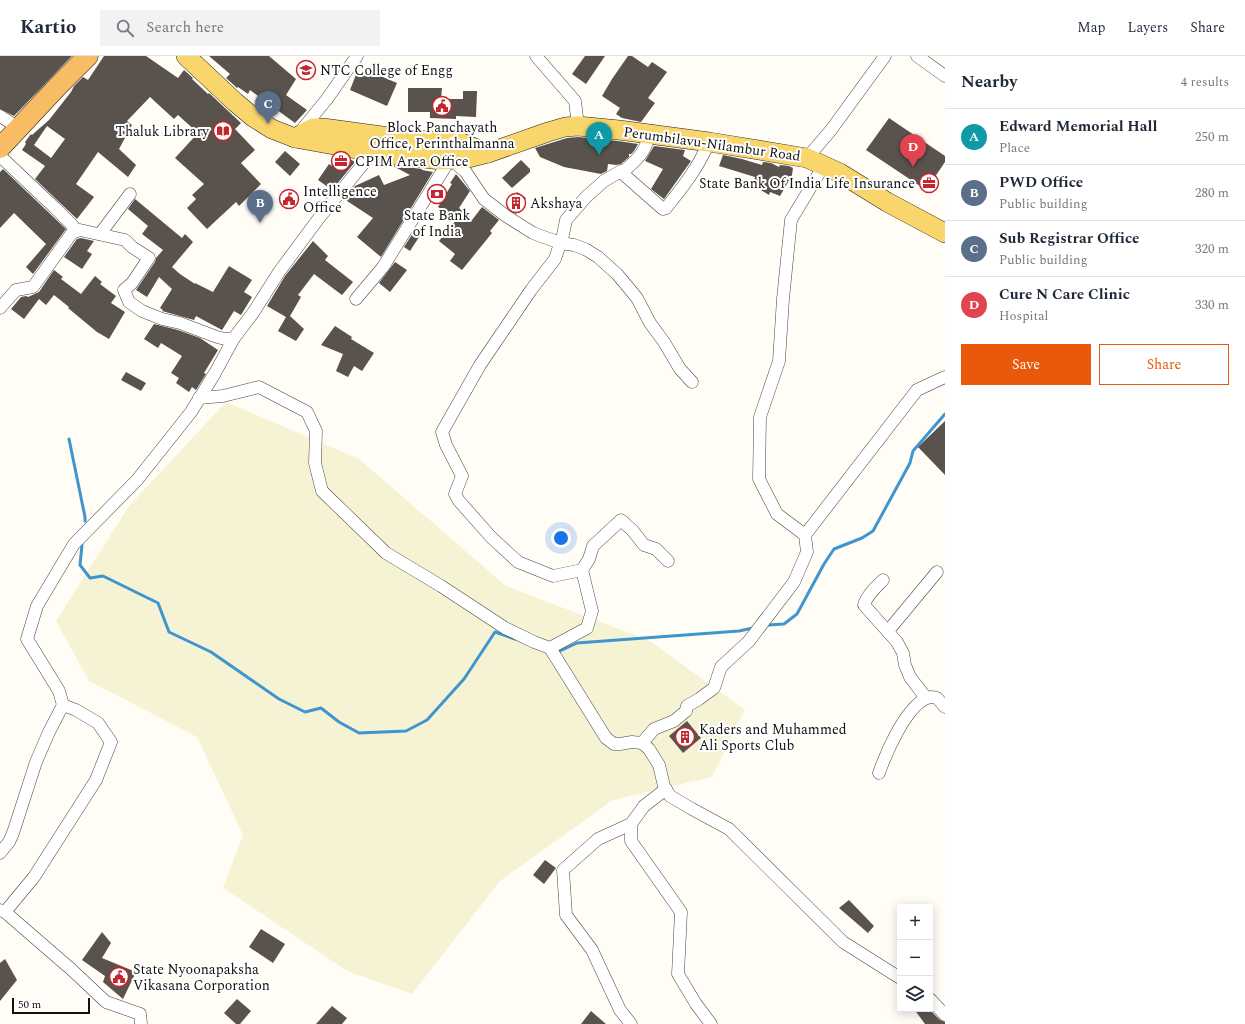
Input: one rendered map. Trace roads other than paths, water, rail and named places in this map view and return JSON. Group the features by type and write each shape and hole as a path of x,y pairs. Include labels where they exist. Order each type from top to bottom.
{"highway":[{"path":"0,148 88,56"}],"main road":[{"name":"Perumbilavu-Nilambur Road","path":"186,56 253,117 272,129 295,138 373,152 435,160 468,158 488,153 564,127 578,126 709,142 816,161 840,173 888,202 945,233"},
{"path":"295,138 313,128 323,128 362,134 462,143 488,153"}],"street":[{"path":"295,138 327,100 357,56"},
{"path":"536,56 575,101 578,126"},
{"path":"805,535 777,514 759,479 760,416 779,361 782,300 791,220 831,130 885,56"},
{"path":"917,56 945,76"},
{"path":"0,116 19,128"},
{"path":"622,173 642,155 648,143 649,134"},
{"path":"582,570 553,576 518,562 491,537 459,501 455,494 462,476 446,446 442,432 480,365 531,290 555,259 564,235 566,220 586,197 604,181 621,171 663,209 666,208 690,178 702,158 709,142"},
{"path":"0,853 9,842 13,833 36,762 63,705 59,691 27,639 37,606 74,544 137,480 190,412 234,338 254,313 279,272 319,218 373,152"},
{"path":"0,156 56,208 73,226 75,231"},
{"path":"356,299 384,267 450,159 465,172 484,199 506,216 533,232 560,243 574,245 585,249 598,257 618,274 637,298 650,323 664,342 680,370 692,382"},
{"path":"100,234 130,194"},
{"path":"0,308 16,290 33,287 75,231 80,230 124,240 149,258 132,283 124,290 129,302 142,311 162,319 180,323 217,337 225,339 234,338"},
{"path":"642,743 654,729 674,721 686,711 687,706 700,699 714,688 721,667 749,641 794,582 807,552 805,535 917,390 945,377"},
{"path":"199,398 223,396 259,387 307,412 316,431 315,463 322,491 386,553 441,586 505,628 550,648 606,738 614,744 632,742 642,743 649,749 659,765 664,786 670,796 730,829 843,942 897,976"},
{"path":"550,648 587,628 592,611 582,570 589,558 593,546 621,520 633,530 644,545 656,549 668,561"},
{"path":"888,631 937,572"},
{"path":"883,580 871,593 864,605 897,642 903,653 905,665 910,677 926,698"},
{"path":"880,773 888,750 911,711 926,698 930,697 937,698 945,707"},
{"path":"63,705 76,710 98,723 111,742 96,780 34,877 3,911 72,970 106,1002 140,1014 141,1024"},
{"path":"631,1024 620,1010 592,950 566,915 563,870 598,839 631,824 644,806 666,789"},
{"path":"631,824 631,841 681,912 678,974 696,1004 711,1024"},
{"path":"933,1002 945,1014"}],"waterway":[{"path":"768,625 784,624 797,614 824,564 834,549 862,538 873,531 910,463 913,451 945,414"},
{"path":"69,439 85,521"},
{"path":"82,545 80,565 90,578 103,576 158,603 169,632 211,652 279,699 305,712 321,708 339,722 359,733 406,731 427,720 464,679 495,632 515,639"},
{"path":"560,651 577,643 739,631 753,628"}],"place":[{"name":"NTC College of Engg","path":"306,70"},
{"name":"Block Panchayath Office, Perinthalmanna","path":"442,106"},
{"name":"Sub Registrar Office","path":"268,124"},
{"name":"Thaluk Library","path":"223,131"},
{"name":"Edward Memorial Hall","path":"599,155"},
{"name":"CPIM Area Office","path":"341,161"},
{"name":"Cure N Care Clinic","path":"913,167"},
{"name":"State Bank Of India Life Insurance","path":"929,183"},
{"name":"State Bank of India","path":"437,194"},
{"name":"Intelligence Office","path":"289,199"},
{"name":"Akshaya","path":"516,203"},
{"name":"PWD Office","path":"260,223"},
{"name":"Kaders and Muhammed Ali Sports Club","path":"685,737"},
{"name":"State Nyoonapaksha Vikasana Corporation","path":"119,977"}]}
